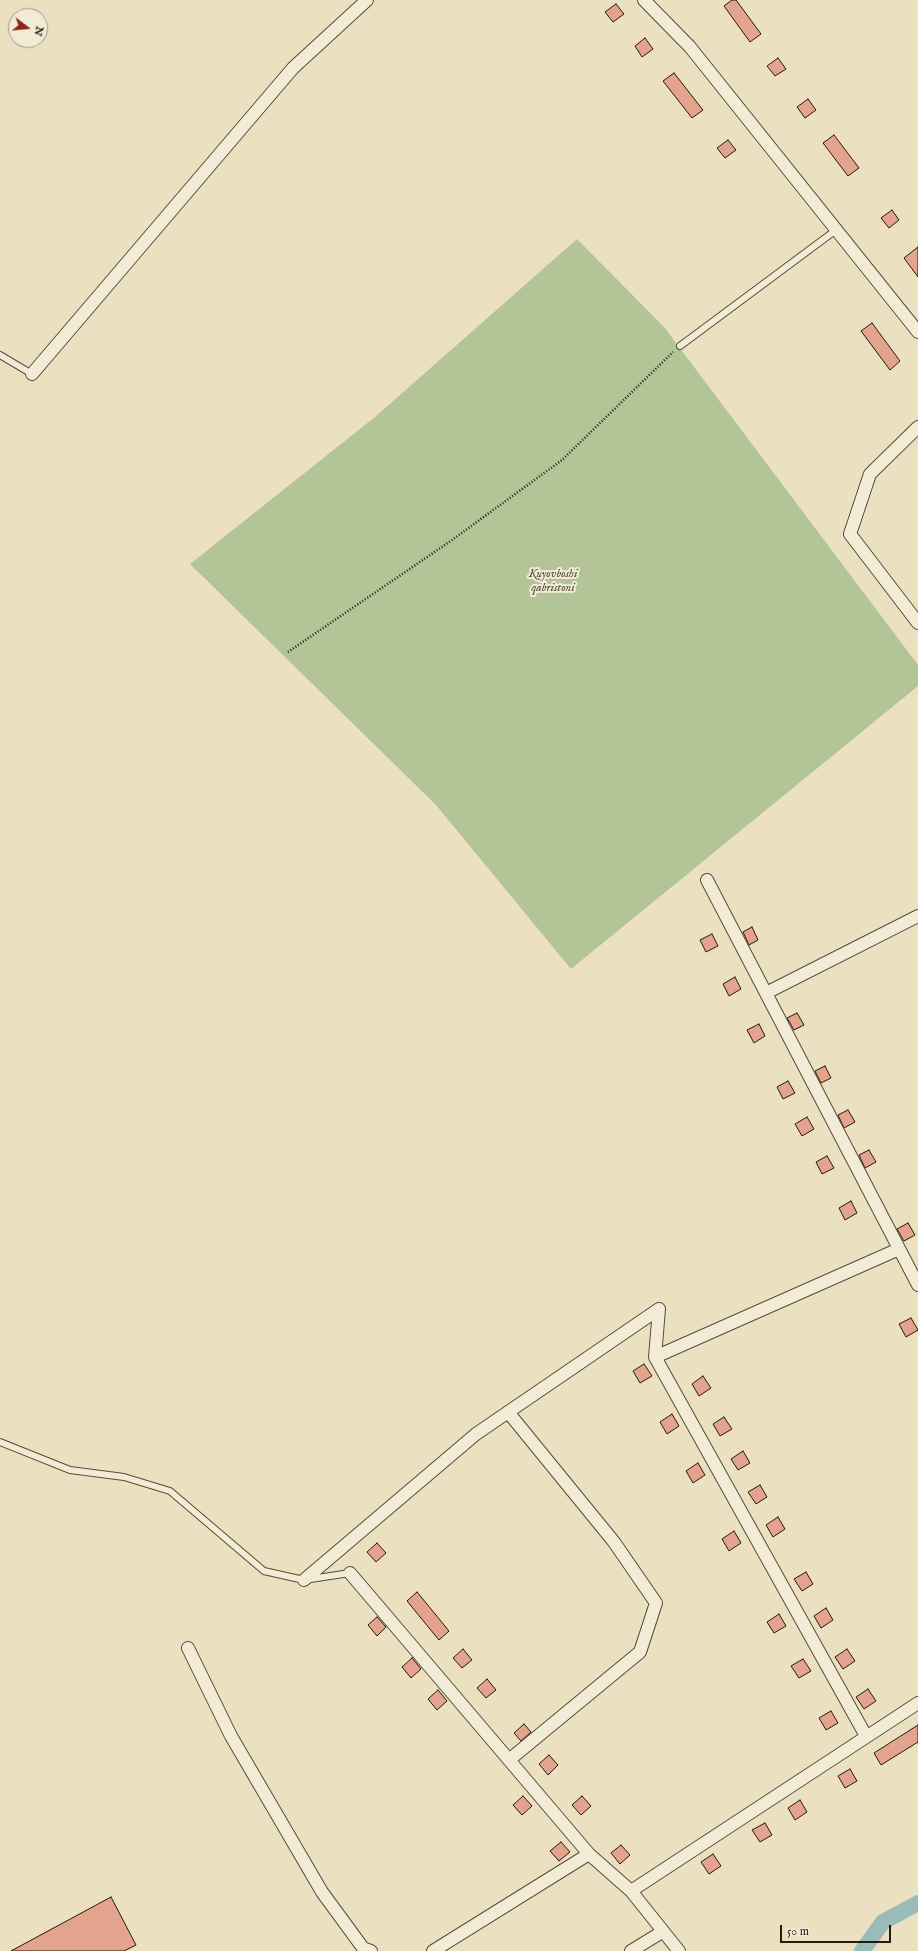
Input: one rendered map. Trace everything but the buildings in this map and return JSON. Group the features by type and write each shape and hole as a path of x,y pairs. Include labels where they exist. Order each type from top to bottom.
{"street":[{"path":"32,374 292,68 367,0"},
{"path":"644,0 690,47 918,332"},
{"path":"918,427 870,474 850,534 918,623"},
{"path":"707,880 918,1286"},
{"path":"766,994 918,916"},
{"path":"655,1357 899,1248"},
{"path":"304,1580 476,1434 659,1309 655,1357 866,1736"},
{"path":"508,1412 614,1542 656,1602 640,1652 509,1760"},
{"path":"350,1574 590,1854 631,1891 662,1932 679,1951"},
{"path":"188,1648 231,1736 322,1892 363,1948 372,1951"},
{"path":"631,1891 918,1703"},
{"path":"433,1951 590,1854"},
{"path":"632,1951 662,1932"}],"lane":[{"path":"680,346 836,230"},
{"path":"0,355 32,374"},
{"path":"0,1442 70,1470 124,1477 170,1491 264,1571 304,1580 350,1574"}],"path":[{"path":"288,652 452,540 562,460 680,346"}],"green space":[{"name":"Kuyovboshi qabristoni","path":"577,239 664,327 918,665 918,686 571,969 436,805 190,564 375,417"}],"waterway":[{"path":"862,1951 883,1922 918,1903"}]}
